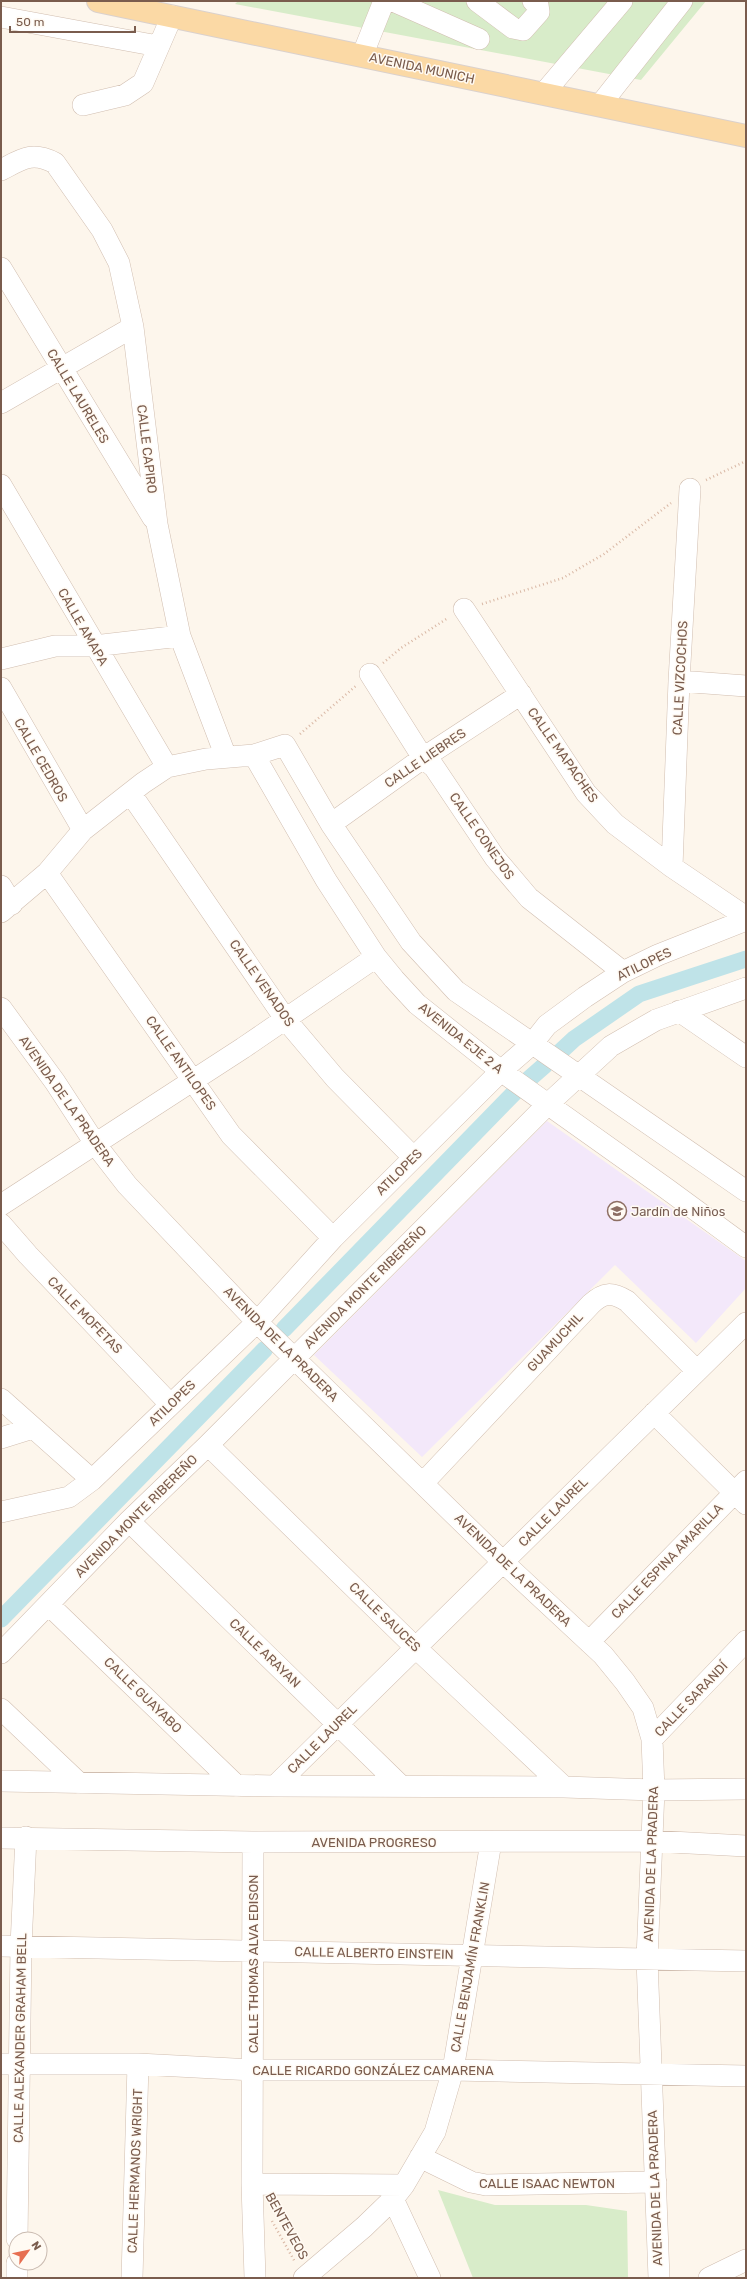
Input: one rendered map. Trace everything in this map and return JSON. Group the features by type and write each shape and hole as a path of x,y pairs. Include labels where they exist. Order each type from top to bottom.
{"main road":[{"name":"AVENIDA MUNICH","path":"98,1 152,6 172,16 746,136"}],"street":[{"path":"362,56 382,6 387,1"},
{"path":"393,1 479,39"},
{"path":"477,1 513,28 523,30 539,12 538,5 533,1"},
{"path":"544,93 622,1"},
{"path":"600,105 682,1"},
{"path":"83,106 125,95 143,83 172,16"},
{"path":"1,17 158,46"},
{"name":"CALLE CAPIRO","path":"1,170 27,156 44,157 55,163 102,230 119,263 133,327 157,524 180,636 226,757"},
{"name":"CALLE LAURELES","path":"1,268 61,369 157,524"},
{"path":"1,403 133,327"},
{"name":"CALLE AMAPA","path":"1,485 94,646 167,767"},
{"name":"CALLE VIZCOCHOS","path":"672,867 679,681 690,489"},
{"name":"CALLE MAPACHES","path":"464,609 586,793 615,824 672,867 746,919"},
{"path":"1,658 55,646 94,646 180,636"},
{"name":"CALLE CONEJOS","path":"370,674 423,758 434,767 496,858 529,898 623,972"},
{"path":"679,681 746,686"},
{"name":"CALLE CEDROS","path":"1,688 83,830"},
{"name":"CALLE LIEBRES","path":"330,824 423,758 521,694"},
{"path":"1,886 6,908 47,873 83,830 167,767 226,757 254,755 285,745 330,824 411,942 456,991 746,1190"},
{"name":"AVENIDA EJE 2 A","path":"254,755 326,880 376,957 417,1004 501,1071 746,1248"},
{"name":"CALLE VENADOS","path":"130,794 203,895 286,1020 335,1078 413,1157"},
{"name":"CALLE ANTILOPES","path":"47,873 231,1135 333,1238"},
{"name":"ATILOPES","path":"1,1512 69,1497 92,1480 257,1322 333,1238 501,1071 532,1044 547,1025 585,997 623,972 658,955 746,919"},
{"path":"1,1205 96,1145 286,1020 376,957"},
{"name":"AVENIDA MONTE RIBEREÑO","path":"1,1653 129,1521 208,1445 548,1104 611,1046 656,1020 746,988"},
{"name":"AVENIDA DE LA PRADERA","path":"1,1008 55,1082 96,1145 127,1185 294,1359 503,1562 615,1668 634,1694 648,1720 652,1739 654,1790 647,1959 650,2073 656,2182 659,2278"},
{"path":"679,1011 746,1057"},
{"name":"CALLE MOFETAS","path":"1,1224 28,1255 170,1404"},
{"name":"GUAMUCHIL","path":"423,1483 599,1296 607,1293 615,1294 627,1301 697,1370"},
{"name":"CALLE LAUREL","path":"275,1786 746,1323"},
{"path":"1,1399 92,1480"},
{"path":"654,1413 742,1492"},
{"path":"1,1438 33,1428"},
{"name":"CALLE SAUCES","path":"208,1445 416,1648 564,1786"},
{"name":"CALLE ESPINA AMARILLA","path":"589,1642 742,1492"},
{"name":"CALLE ARAYAN","path":"129,1521 400,1785"},
{"name":"CALLE GUAYABO","path":"49,1604 237,1786"},
{"name":"CALLE SARANDÍ","path":"652,1739 746,1642"},
{"path":"1,1709 79,1783"},
{"path":"1,1781 237,1786 400,1785 564,1786 654,1790 746,1789"},
{"name":"AVENIDA PROGRESO","path":"1,1838 253,1842 652,1841 746,1846"},
{"name":"CALLE ALEXANDER GRAHAM BELL","path":"17,2231 10,2064 11,1946 26,1838"},
{"name":"CALLE THOMAS ALVA EDISON","path":"253,1842 251,1952 253,2070 252,2184 255,2278"},
{"name":"CALLE BENJAMÍN FRANKLIN","path":"300,2271 364,2227 398,2192 435,2132 453,2070 491,1842"},
{"name":"CALLE ALBERTO EINSTEIN","path":"11,1946 251,1952 472,1954 746,1961"},
{"name":"CALLE RICARDO GONZÁLEZ CAMARENA","path":"10,2064 138,2064 253,2070 453,2070 746,2076"},
{"name":"CALLE HERMANOS WRIGHT","path":"132,2278 138,2064"},
{"name":"CALLE ISAAC NEWTON","path":"420,2157 471,2182 486,2185 656,2182"},
{"path":"252,2184 398,2192 430,2278"},
{"path":"709,2278 746,2260"}],"path":[{"path":"285,745 313,724 401,648 464,609 516,595 563,578 604,554 690,489 746,461"},
{"name":"BENTEVEOS","path":"270,2217 300,2271"}],"shaded area":[{"path":"547,1121 746,1261 746,1288 696,1343 615,1265 422,1457 314,1355"}],"green space":[{"path":"238,1 706,1 641,80 235,4"},
{"path":"438,2190 495,2205 586,2205 627,2211 628,2278 473,2278"}],"waterway":[{"path":"560,1052 574,1039 639,994 746,959"},
{"path":"529,1079 545,1065"},
{"path":"284,1329 515,1092"},
{"path":"1,1619 265,1349"}],"place":[{"name":"Jardín de Niños","path":"617,1211"}]}
